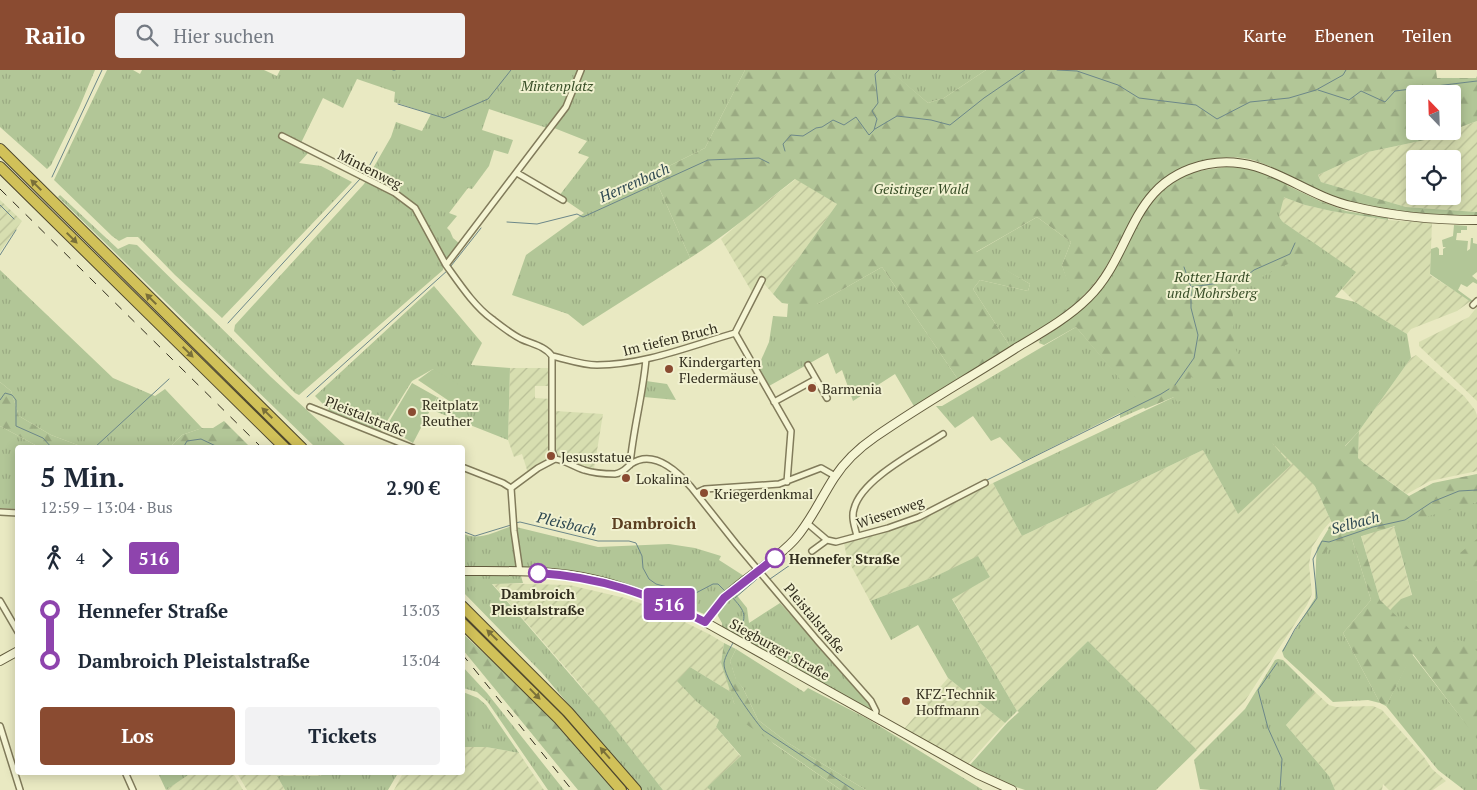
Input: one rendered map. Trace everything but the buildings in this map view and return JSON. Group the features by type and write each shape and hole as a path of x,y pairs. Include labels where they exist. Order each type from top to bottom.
{"highway":[{"path":"0,149 299,445"},
{"path":"0,167 282,445"},
{"path":"465,609 568,712 636,790"},
{"path":"465,625 559,719 621,790"}],"street":[{"path":"446,266 566,107 581,70"},
{"name":"Mintenweg","path":"282,136 395,193 415,208 446,266 490,318 520,338 543,347 552,356"},
{"path":"705,622 734,588 785,550 807,523 835,476 847,460 862,447 915,411 1054,324 1090,296 1112,265 1141,208 1164,184 1185,172 1207,164 1220,162 1254,165 1350,206 1432,218 1477,220"},
{"path":"517,173 563,200"},
{"name":"Im tiefen Bruch","path":"552,356 595,365 646,359 735,333 762,280"},
{"path":"735,333 791,431 788,482"},
{"path":"511,488 554,459 552,451 552,356"},
{"path":"630,465 632,441 644,385 646,359"},
{"path":"808,365 827,398"},
{"path":"774,402 816,379"},
{"name":"Pleistalstraße","path":"310,407 405,445"},
{"path":"857,536 853,519 854,508 865,490 896,464 943,434"},
{"name":"Pleistalstraße","path":"554,459 586,470 614,474 620,473 630,465 643,459 653,459 664,463 685,480 816,640 871,701 876,716"},
{"path":"465,468 511,488"},
{"path":"696,493 705,489 779,484 821,468 835,476"},
{"name":"Wiesenweg","path":"827,540 836,542 888,528 919,516 985,484"},
{"path":"465,571 520,572 514,531 511,488"},
{"path":"0,512 15,513"},
{"path":"807,523 827,540 812,551"},
{"name":"Siegburger Straße","path":"520,572 583,578 625,588 665,602 876,716 977,774 1012,790"},
{"path":"0,601 15,627"},
{"path":"0,661 15,653"},
{"path":"0,726 15,774"},
{"path":"15,775 20,790"},
{"path":"126,775 133,790"}],"green space":[{"path":"0,70 95,70 79,108 51,165 47,169 0,127"},
{"name":"Mintenplatz","path":"107,70 133,70 140,74 142,70 264,70 277,76 280,70 745,70 705,148 653,174 690,258 583,326 568,314 512,295 526,255 584,213 559,196 589,157 578,153 587,141 554,128 547,128 489,109 482,130 513,140 508,154 494,150 489,166 472,189 468,188 449,213 457,216 447,228 453,238 460,244 444,265 443,270 299,395 234,331 235,325 364,184 391,137 396,122 422,131 431,114 394,102 395,92 357,79 343,108 323,98 299,147 309,152 299,163 321,166 352,182 222,318 175,275 138,237 127,237 119,241 54,180"},
{"name":"Geistinger Wald","path":"745,70 891,70 928,103 944,98 986,70 1436,70 1437,78 1476,78 1477,76 1477,121 1461,127 1461,85 1406,85 1406,140 1425,140 1368,152 1318,175 1321,182 1406,207 1477,212 1477,218 1429,216 1379,210 1337,198 1256,161 1230,157 1203,161 1178,171 1157,186 1135,213 1108,263 1094,284 1069,309 1039,331 1036,328 1069,288 1062,265 1071,242 1037,217 976,252 1030,284 1028,291 980,280 973,289 1011,348 959,381 882,267 817,304 804,306 782,303 773,294 837,204 795,179 730,230 690,258 653,174 705,148"},
{"path":"891,70 986,70 944,98 928,103"},
{"path":"1477,121 1477,212 1406,207 1321,182 1318,175 1368,152 1425,140 1461,140 1461,127"},
{"name":"Rotter Hardt und Mohrsberg","path":"1226,167 1258,171 1288,182 1279,216 1283,225 1311,241 1356,272 1335,297 1355,302 1407,334 1411,358 1359,431 1345,446 1405,501 1466,504 1477,502 1477,543 1474,581 1477,580 1477,790 1464,790 1438,770 1386,706 1412,654 1463,720 1474,708 1381,619 1401,599 1412,595 1393,525 1352,539 1371,600 1343,633 1380,703 1368,700 1333,702 1284,657 1282,651 1315,598 1316,561 1319,561 1330,531 1328,528 1337,519 1318,489 1272,443 1291,465 1238,514 1203,450 1022,536 993,483 1174,397 1173,395 1120,418 1120,413 1023,462 1000,437 991,441 973,416 955,428 936,406 942,406 1076,327 1119,377 1098,313 1037,342 1077,314 1097,294 1117,263 1144,213 1169,186 1194,172"},
{"name":"Rotter Hardt und Mohrsberg","path":"1232,168 1259,172 1320,201 1346,211 1388,218 1388,220 1331,211 1305,205 1283,197 1275,213 1283,222 1322,249 1310,256 1280,267 1232,294 1234,345 1241,362 1220,389 1191,377 1184,400 1177,402 1174,397 1145,409 1076,327 1044,345 1039,343 1040,340 1088,304 1105,287 1116,271 1143,216 1158,198 1186,178 1220,169"},
{"path":"796,179 837,204 773,294 761,280 753,294 721,239"},
{"path":"60,195 118,249 129,244 137,245 271,377 345,445 313,445 58,197"},
{"path":"1283,197 1305,205 1331,211 1388,220 1432,223 1430,275 1471,301 1457,311 1411,329 1407,334 1355,302 1341,288 1353,271 1283,222 1275,213"},
{"path":"0,200 22,221 0,252"},
{"path":"1037,217 1071,242 1062,265 1070,288 1037,328 1039,331 1011,348 973,289 980,280 1028,291 1030,284 975,253"},
{"path":"1454,225 1467,226 1467,230 1461,230 1461,233 1457,233 1456,240 1468,241 1467,251 1470,249 1471,238 1473,238 1473,243 1477,244 1477,272 1472,276 1477,280 1477,284 1473,282 1467,287 1461,284 1458,290 1473,301 1471,302 1430,274 1431,249 1437,247 1439,255 1443,255 1443,249 1446,247 1443,247 1442,240 1453,236"},
{"path":"882,267 959,381 930,396 915,408 895,374 853,401 842,370 836,374 828,353 769,386 758,367 769,342 773,316 787,317 788,304 817,304"},
{"path":"0,270 113,378 155,396 165,389 202,428 182,435 172,445 78,445 51,435 19,416 11,391 0,382"},
{"path":"434,286 482,343 471,365 510,368 508,440 432,410 437,397 458,407 433,369 412,381 379,434 330,411 315,396"},
{"path":"1477,307 1477,401 1419,346 1419,342 1469,317"},
{"path":"1416,355 1464,396 1475,410 1477,415 1477,471 1430,481 1407,494 1358,459 1359,431 1411,358"},
{"path":"510,368 549,368 550,386 535,386 535,398 551,399 553,450 555,411 603,414 594,469 555,456 528,473 522,454 514,457 508,440"},
{"path":"433,369 466,389 458,407 418,380"},
{"path":"646,381 667,384 676,400 644,397"},
{"path":"0,382 11,391 19,416 51,435 78,445 35,445 0,426"},
{"name":"Reitplatz Reuther","path":"412,383 437,397 413,443 386,427"},
{"path":"1220,389 1313,482 1331,521 1312,547 1309,565 1312,594 1307,605 1245,701 1197,750 1088,641 1017,711 952,598 990,577 978,557 936,576 870,601 847,558 844,543 901,527 993,483 1022,536 1203,450 1238,514"},
{"path":"224,421 248,445 172,445 182,435 202,428 213,428"},
{"path":"0,426 35,445 15,445 15,509 0,508"},
{"path":"1359,431 1358,459 1409,496 1433,483 1477,474 1477,502 1361,536 1380,600 1429,648 1460,640 1477,651 1477,739 1413,654 1386,706 1380,703 1343,633 1371,600 1352,539 1331,544 1319,562 1316,561 1317,548 1332,523 1313,482"},
{"path":"512,526 598,547 669,544 695,548 721,556 719,560 744,576 704,614 630,586 570,570 509,567 465,568 465,534 481,536"},
{"path":"1394,527 1412,597 1389,610 1380,600 1361,535"},
{"path":"1477,539 1477,580 1474,582 1460,553"},
{"path":"978,556 990,577 952,599 1017,711 1005,723 948,678 918,625 891,640 870,601 936,576"},
{"path":"465,576 521,576 523,583 492,584 599,708 663,790 641,790 542,673 465,594"},
{"path":"492,583 569,585 625,598 660,610 724,643 721,663 731,692 690,667 697,702 719,720 716,727 741,757 707,787 710,790 663,790 578,682"},
{"path":"735,593 747,608 749,623 780,603 873,707 871,711 722,627 718,612"},
{"path":"465,636 550,714 618,790 578,790 465,652"},
{"path":"1088,641 1197,750 1156,790 1025,790 1007,784 970,765 1019,712 1017,711"},
{"path":"724,643 736,649 730,661 736,679 743,688 758,720 788,743 866,790 841,790 743,722 734,703 721,663"},
{"path":"736,649 804,692 808,688 868,719 983,790 866,790 788,743 758,720 743,688 736,680 730,661"},
{"path":"1275,660 1283,660 1315,692 1286,725 1329,776 1335,790 1200,789 1194,760 1245,709"},
{"path":"690,667 731,692 734,703 774,744 841,790 710,790 707,787 741,756 716,727 719,720 697,702 677,681"},
{"path":"465,669 487,693 564,790 548,790 487,701 477,692 465,689"},
{"path":"948,678 1005,723 968,764 904,729"},
{"path":"1315,692 1329,705 1336,707 1373,706 1382,710 1424,757 1432,769 1446,781 1433,790 1389,790 1383,784 1382,790 1335,790 1329,776 1286,725"},
{"path":"465,693 478,698 486,705 519,753 486,747 465,747"},
{"path":"465,747 486,747 519,753 544,790 394,790 402,775 465,775"},
{"path":"159,775 188,775 166,790"},
{"path":"187,775 234,775 243,790 166,790"},
{"path":"238,775 322,775 277,776 285,790 247,790"},
{"path":"397,775 388,790 285,790 277,776"}],"waterway":[{"path":"52,177 102,70"},
{"path":"398,104 444,118 488,99 511,70"},
{"name":"Herrenbach","path":"785,151 783,144 791,135 803,136 833,120 844,125 856,117 869,135 874,130 877,119 872,111 878,103 875,74 879,70"},
{"path":"875,129 897,116 931,120 950,125 984,98 1025,70"},
{"path":"1057,70 1077,71 1118,85 1139,98 1196,105 1217,119 1250,102 1289,98 1316,90 1343,75 1346,70"},
{"path":"1318,90 1349,100 1361,91 1385,102 1395,91 1477,81"},
{"path":"366,172 377,152"},
{"name":"Herrenbach","path":"507,222 537,224 577,214 583,217 708,160 759,158 769,163"},
{"path":"228,323 360,179"},
{"path":"0,205 14,219"},
{"name":"Herrenbach","path":"451,266 481,228"},
{"path":"0,255 16,230"},
{"path":"1191,287 1241,280 1254,270 1290,254 1295,243"},
{"path":"1175,385 1194,358 1198,335 1191,308 1191,287 1184,267"},
{"name":"Herrenbach","path":"307,397 448,270"},
{"path":"97,445 169,379"},
{"path":"987,480 1169,389"},
{"name":"Pleisbach","path":"0,400 5,393 12,395 16,400 16,426 43,438 49,445"},
{"name":"Pleisbach","path":"185,445 187,441 201,439 214,445"},
{"name":"Selbach","path":"1283,651 1295,629 1317,598 1313,559 1322,541 1329,542 1373,527 1405,520 1432,502 1459,491 1477,490"},
{"name":"Pleisbach","path":"515,523 520,522 598,541 629,541 636,543 642,556 643,568 649,579 656,584 694,594 713,584 718,584 726,592"},
{"name":"Pleisbach","path":"465,532 475,536 511,525"},
{"path":"770,579 793,563"},
{"path":"735,598 757,579"},
{"name":"Pleisbach","path":"731,596 744,614 743,623 737,635"},
{"name":"Pleisbach","path":"734,641 724,663 725,670 739,698 763,730 854,790"},
{"name":"Selbach","path":"1277,663 1258,690 1268,728 1282,759 1280,790"}],"railway":[{"path":"0,189 259,445"},
{"path":"465,658 572,790"}],"bus line":[{"name":"516","path":"538,573 560,574 625,588 665,602 705,622 734,588 775,558"}],"place":[{"name":"Kindergarten Fledermäuse","path":"669,369"},
{"name":"Barmenia","path":"812,388"},
{"name":"Reitplatz Reuther","path":"412,412"},
{"name":"Jesusstatue","path":"551,456"},
{"name":"Lokalina","path":"626,478"},
{"name":"Kriegerdenkmal","path":"704,493"},
{"name":"Hennefer Straße","path":"775,558"},
{"name":"Dambroich Pleistalstraße","path":"538,573"},
{"name":"KFZ-Technik Hoffmann","path":"906,701"}],"district":[{"name":"Dambroich","path":"654,523"}]}
